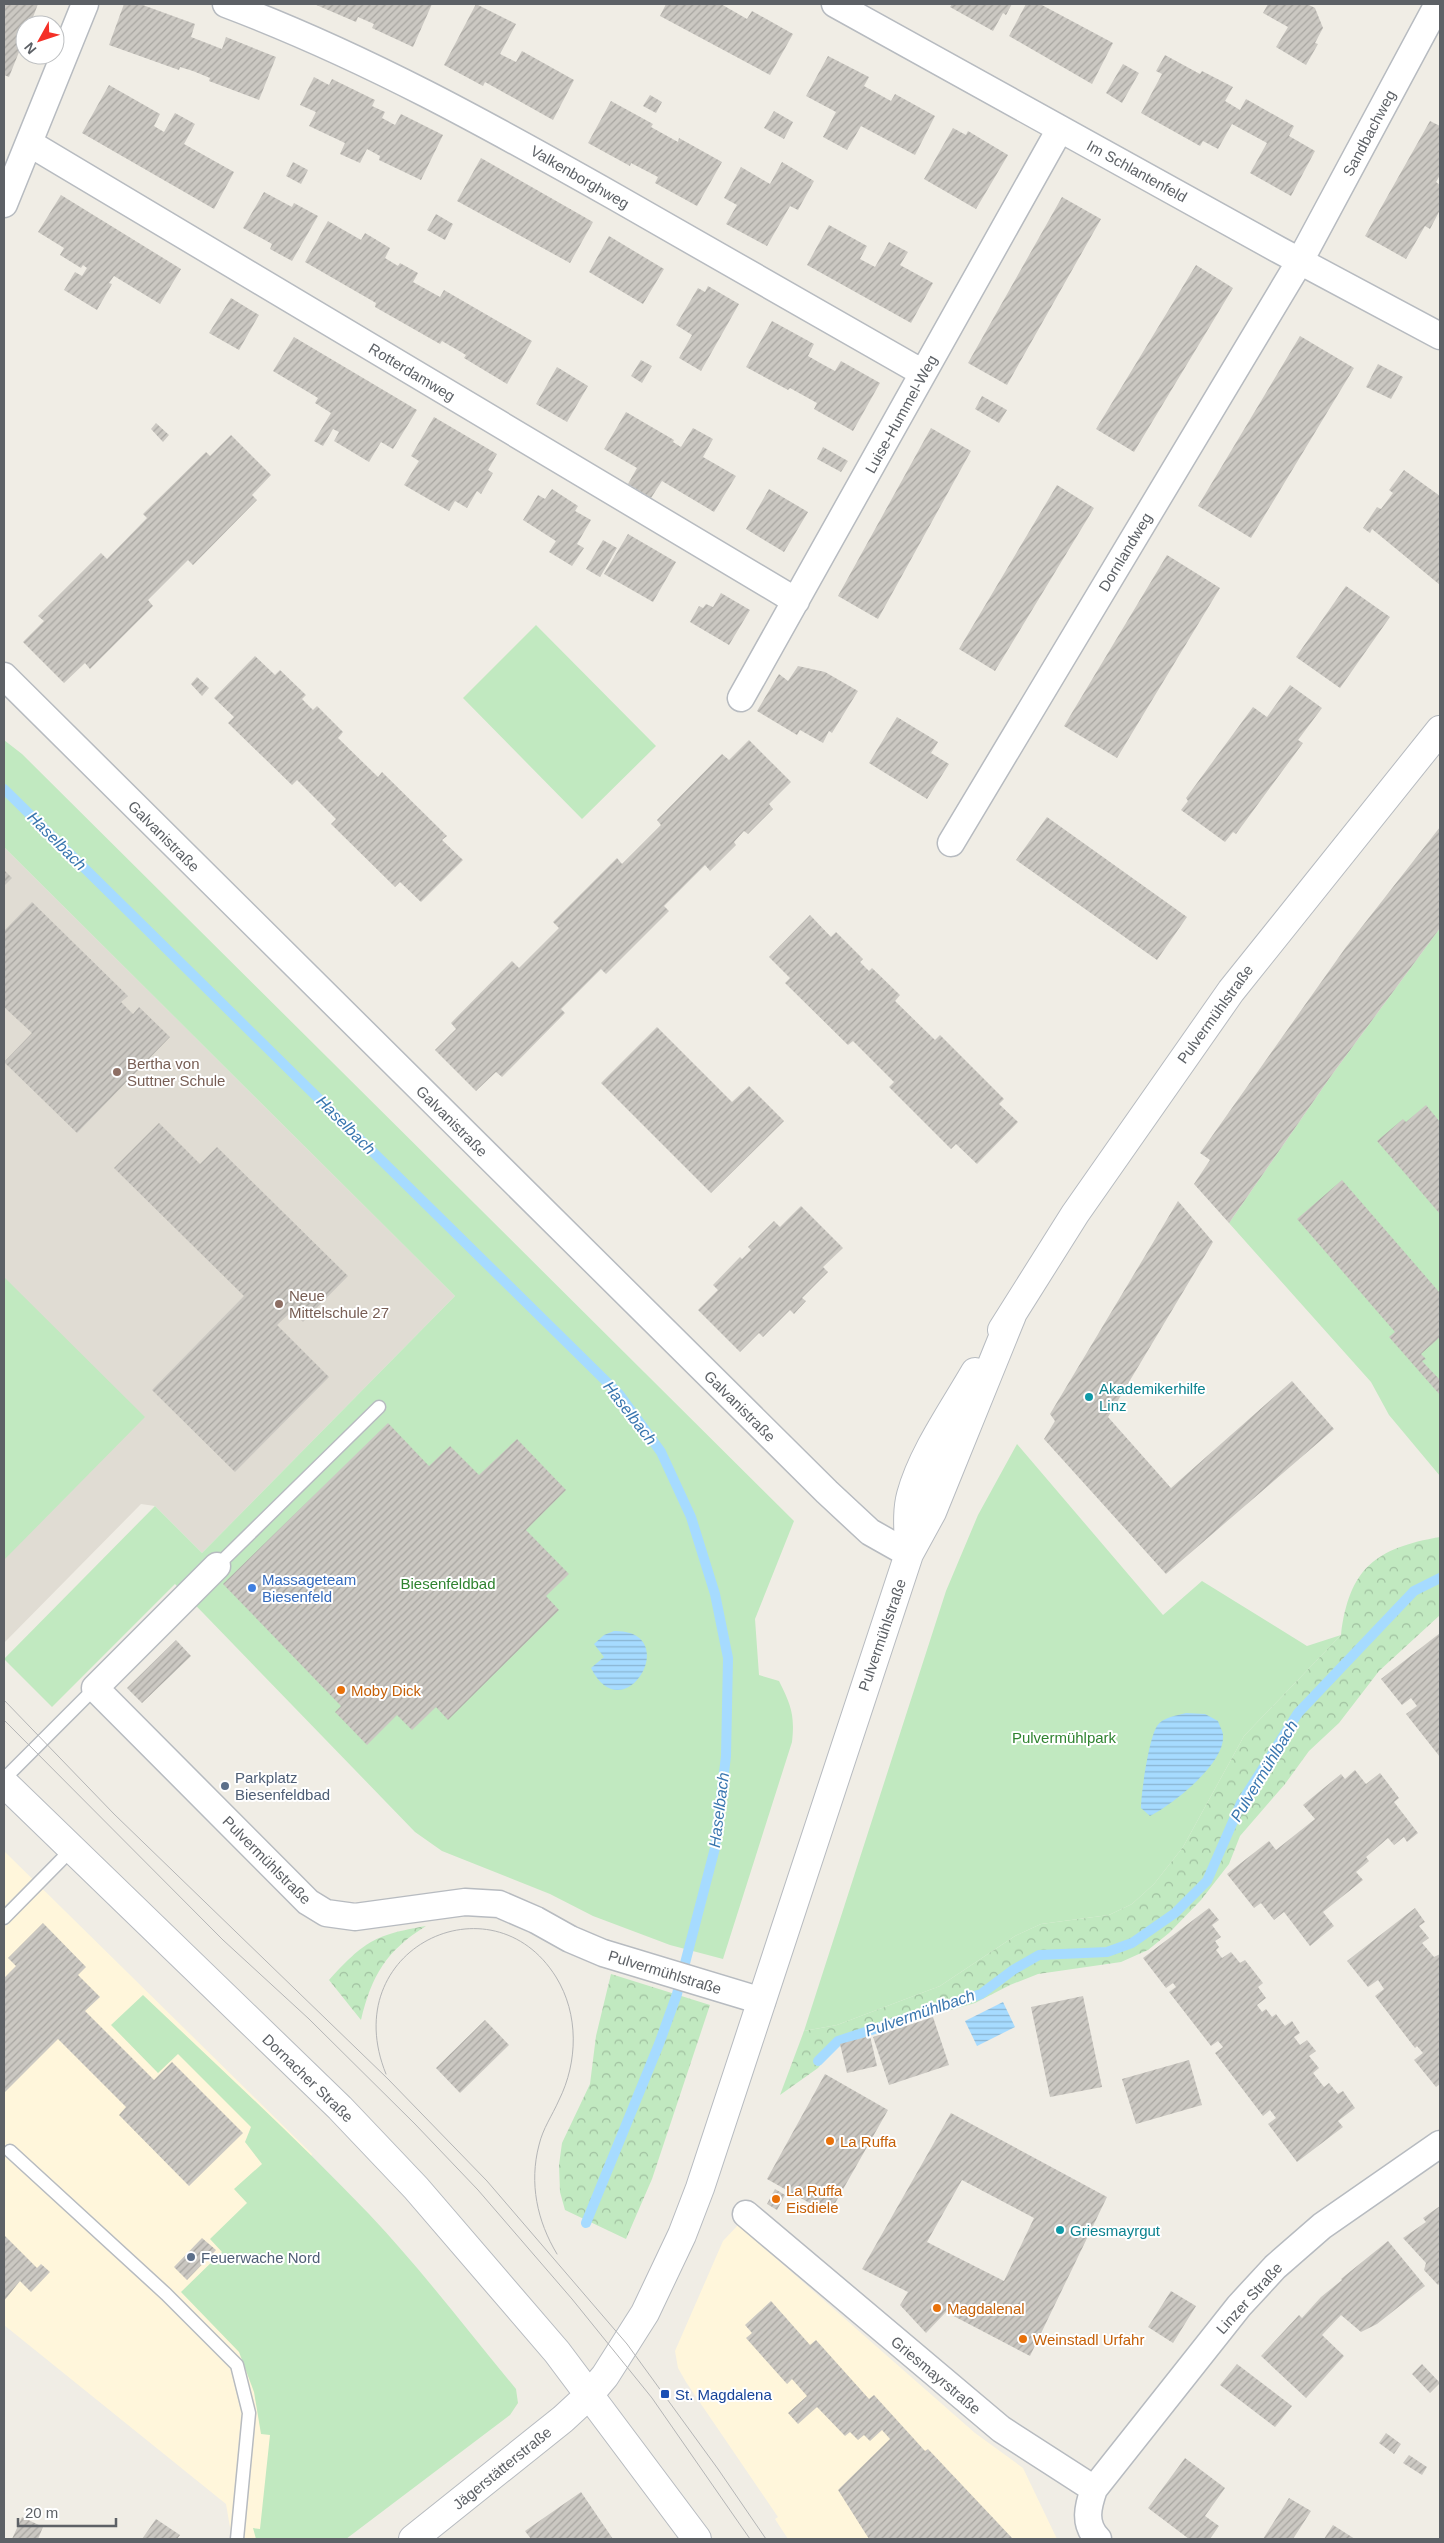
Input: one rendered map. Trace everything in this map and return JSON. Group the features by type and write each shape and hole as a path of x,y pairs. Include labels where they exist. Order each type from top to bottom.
{"street":[{"path":"4,204 85,4"},
{"name":"Valkenborghweg","path":"226,4 305,35 394,76 495,129 924,373"},
{"name":"Im Schlantenfeld","path":"834,4 1300,262 1440,336"},
{"name":"Sandbachweg","path":"1300,262 1438,4"},
{"name":"Luise-Hummel-Weg","path":"742,698 1060,129"},
{"name":"Rotterdamweg","path":"29,143 796,601"},
{"name":"Dornlandweg","path":"950,843 1300,262"},
{"name":"Galvanistraße","path":"4,676 827,1492 870,1532 909,1554"},
{"name":"Pulvermühlstraße","path":"589,2395 614,2362 638,2325 682,2235 700,2188 909,1554 935,1505 1012,1315 1075,1214 1231,991 1440,730"},
{"path":"94,1688 217,1566"},
{"name":"Pulvermühlstraße","path":"94,1688 316,1908 336,1915 369,1916 465,1902 499,1904 536,1920 570,1939 595,1949 660,1971 762,2001"},
{"name":"Dornacher Straße","path":"4,1783 340,2108 390,2159 525,2313 697,2539"},
{"name":"Linzer Straße","path":"1094,2488 1239,2306 1275,2267 1322,2226 1440,2144"},
{"name":"Griesmayrstraße","path":"746,2214 1000,2429 1094,2488"},
{"name":"Jägerstätterstraße","path":"413,2539 535,2442 589,2395"},
{"path":"1094,2488 1087,2509 1088,2522 1098,2539"}],"lane":[{"path":"217,1566 380,1407"},
{"path":"4,1779 94,1688"},
{"path":"4,1918 73,1848"},
{"path":"10,2151 166,2294 237,2365 249,2413 237,2539"}],"shaded area":[{"name":"Bertha von Suttner Schule","path":"4,847 455,1296 202,1553 155,1506 141,1504 4,1643"},
{"name":"Feuerwache Nord","path":"4,1851 312,2154 304,2174 346,2539 232,2539 226,2504 4,2325"},
{"path":"738,2225 975,2433 1023,2468 1057,2539 788,2539 775,2519 778,2517 686,2382 678,2368 675,2351 723,2241"}],"green space":[{"path":"536,625 656,746 582,819 463,698"},
{"name":"Biesenfeldbad","path":"4,740 22,754 794,1521 755,1619 759,1675 779,1681 787,1697 793,1724 792,1742 723,1959 670,1945 593,1916 550,1894 442,1851 415,1832 175,1584 52,1707 4,1659 155,1506 202,1553 455,1296 4,847"},
{"path":"1440,928 1440,1476 1389,1415 1371,1382 1229,1223 1331,1076"},
{"path":"4,1277 145,1417 4,1560"},
{"name":"Pulvermühlpark","path":"1017,1444 1163,1615 1202,1581 1307,1646 1341,1635 1244,1736 1183,1847 1154,1884 1132,1904 1109,1915 1041,1924 1015,1936 940,1986 837,2025 804,2031 946,1591 978,1515"},
{"path":"1440,1537 1440,1615 1379,1671 1339,1723 1309,1751 1285,1784 1240,1836 1229,1864 1201,1900 1169,1933 1148,1950 1121,1962 1038,1974 1010,1985 975,2003 839,2042 818,2068 780,2095 804,2031 837,2025 940,1986 1015,1936 1041,1924 1109,1915 1132,1904 1154,1884 1183,1847 1244,1736 1341,1635 1345,1612 1359,1577 1383,1555 1418,1542"},
{"path":"426,1926 401,1945 383,1966 370,1990 361,2020 329,1980 352,1956 372,1942 394,1933"},
{"path":"611,1974 710,2005 652,2179 626,2239 565,2210 560,2192 559,2165 562,2143 590,2084 596,2036"},
{"path":"143,1995 285,2130 369,2214 425,2278 516,2389 518,2403 510,2415 346,2539 256,2539 253,2528 260,2529 270,2435 261,2434 254,2392 239,2352 181,2292 222,2252 210,2239 247,2203 234,2189 262,2164 245,2142 251,2127 178,2054 158,2073 111,2025"}],"water":[{"path":"614,1631 635,1635 645,1646 647,1660 641,1674 632,1685 618,1690 604,1685 591,1668 604,1657 594,1644 604,1635"},
{"path":"1186,1713 1205,1714 1218,1721 1223,1733 1222,1746 1216,1758 1196,1782 1171,1803 1150,1816 1141,1808 1146,1766 1154,1732 1163,1721"},
{"path":"1003,2002 1015,2027 977,2046 965,2021"}],"building":[{"path":"4,4 38,4 34,15 15,15 15,62 9,77 4,75"},
{"path":"124,4 140,4 195,24 191,37 222,49 226,37 276,57 259,100 209,81 210,78 193,71 180,67 179,70 109,45"},
{"path":"314,4 432,4 413,47 372,28 374,24 358,17 356,22"},
{"path":"476,4 516,24 500,54 516,62 522,51 574,80 553,120 485,82 483,86 444,65"},
{"path":"666,4 721,4 747,19 752,11 793,34 770,75 660,16"},
{"path":"952,4 1012,4 1006,15 1003,13 993,31 950,7"},
{"path":"1026,4 1040,4 1113,43 1092,84 1009,36"},
{"path":"1268,4 1307,4 1315,8 1323,28 1315,43 1318,44 1306,65 1276,47 1288,27 1263,13"},
{"path":"1165,55 1200,74 1202,71 1233,87 1225,101 1240,110 1246,99 1294,126 1289,136 1315,151 1291,196 1250,173 1267,143 1232,124 1218,149 1203,141 1200,146 1141,113 1162,74 1156,71"},
{"path":"828,56 869,77 864,86 891,101 895,94 935,116 915,155 861,126 847,150 823,137 836,112 806,96"},
{"path":"1123,64 1139,73 1122,103 1106,93"},
{"path":"314,77 329,85 332,79 375,100 372,106 385,112 382,118 395,125 401,114 443,135 421,180 379,160 380,156 367,149 360,163 340,154 345,143 309,126 316,112 300,105"},
{"path":"109,85 160,114 154,126 164,132 175,113 195,124 184,144 234,172 214,209 82,133"},
{"path":"650,95 662,102 656,113 643,106"},
{"path":"611,101 653,124 651,127 678,142 679,138 722,162 697,206 655,183 658,177 631,163 630,166 588,143"},
{"path":"774,111 793,122 784,139 764,128"},
{"path":"1430,121 1440,126 1440,175 1436,182 1440,185 1440,210 1430,229 1425,226 1406,259 1365,236"},
{"path":"953,128 966,135 968,131 1008,155 976,209 924,179"},
{"path":"481,158 593,222 570,263 457,201"},
{"path":"293,162 308,170 301,184 286,176"},
{"path":"782,162 814,181 798,210 790,206 767,246 726,224 737,205 724,198 741,167 770,184"},
{"path":"264,192 292,207 294,203 318,216 292,261 270,249 272,244 243,228"},
{"path":"61,195 181,269 160,304 114,276 109,283 112,284 97,310 64,290 75,272 82,276 87,268 83,265 81,268 60,255 64,248 38,232"},
{"path":"1062,197 1101,219 1007,385 968,363"},
{"path":"436,214 453,224 445,240 427,230"},
{"path":"328,221 361,240 365,233 390,248 385,258 398,266 400,263 418,273 413,282 440,297 444,290 532,341 507,384 464,358 466,355 442,341 440,344 375,307 376,303 305,262"},
{"path":"829,225 867,246 860,259 875,267 889,242 908,252 900,265 933,283 911,323 807,265"},
{"path":"609,236 664,269 643,304 589,272"},
{"path":"1196,265 1233,288 1134,452 1096,429"},
{"path":"708,286 739,304 701,371 679,358 692,335 676,325 698,288 705,292"},
{"path":"231,298 259,315 239,350 209,333"},
{"path":"772,321 814,344 808,356 835,371 841,361 880,383 853,431 814,409 817,403 790,388 788,390 746,367"},
{"path":"1300,336 1354,368 1251,538 1198,506"},
{"path":"294,337 417,410 393,449 381,442 369,462 334,441 339,432 333,429 323,446 314,441 331,413 315,403 318,398 273,371"},
{"path":"641,360 652,366 642,383 631,376"},
{"path":"1378,364 1403,377 1391,399 1366,387"},
{"path":"557,367 588,386 567,422 536,404"},
{"path":"982,396 1007,410 999,423 975,409"},
{"path":"626,412 674,440 673,442 681,447 693,428 713,439 703,457 736,476 714,512 662,481 651,498 628,484 637,468 604,449"},
{"path":"434,417 497,454 488,470 493,473 481,494 477,491 467,508 455,501 449,511 404,485 419,461 411,456"},
{"path":"156,423 169,435 163,442 151,429"},
{"path":"931,428 971,451 878,619 838,596"},
{"path":"231,435 271,475 252,495 257,500 193,565 188,560 148,600 153,606 90,669 85,663 64,683 23,642 44,621 38,616 101,553 107,559 147,518 143,514 206,452 210,456"},
{"path":"823,447 848,461 841,472 817,459"},
{"path":"1404,470 1440,496 1440,585 1372,529 1370,533 1363,528 1377,507 1381,509 1393,493 1389,490"},
{"path":"1057,485 1094,508 995,671 959,649"},
{"path":"552,489 578,506 575,511 591,520 577,544 584,548 572,566 549,552 556,541 523,520 538,495 545,499"},
{"path":"769,489 808,512 784,552 746,529"},
{"path":"628,534 676,562 653,602 604,574"},
{"path":"603,540 617,548 600,577 586,569"},
{"path":"1167,555 1220,588 1117,758 1064,726"},
{"path":"1346,586 1390,617 1340,688 1296,657"},
{"path":"721,593 750,610 729,645 690,622 699,606 703,608 706,604 713,607"},
{"path":"255,656 275,675 280,670 306,695 302,699 313,710 317,706 343,732 338,738 378,777 382,772 447,836 442,840 463,860 421,902 400,882 395,887 331,824 336,819 297,780 292,785 228,723 234,717 214,698"},
{"path":"798,666 825,672 858,691 832,733 829,731 823,743 800,730 797,735 757,711 779,674 788,681"},
{"path":"197,677 209,688 202,696 191,684"},
{"path":"1290,685 1322,708 1298,740 1303,743 1236,834 1233,832 1225,842 1181,810 1188,801 1186,798 1253,707 1267,717"},
{"path":"897,717 938,742 931,753 949,764 927,799 869,763"},
{"path":"749,740 791,782 769,804 773,809 748,834 744,831 734,842 736,845 710,871 705,865 664,906 669,911 606,974 601,969 561,1009 565,1013 502,1077 496,1072 476,1091 435,1050 456,1029 451,1023 512,961 519,968 559,928 553,922 617,858 622,864 661,825 657,820 722,754 729,760"},
{"path":"1047,817 1187,917 1157,960 1016,860"},
{"path":"1440,827 1440,928 1331,1076 1229,1223 1194,1184 1210,1160 1200,1153 1346,947"},
{"path":"4,870 12,878 4,886"},
{"name":"Bertha von Suttner Schule","path":"32,902 128,996 121,1002 133,1014 139,1007 170,1037 77,1133 4,1062 32,1033 4,1007 4,931"},
{"path":"810,915 831,937 836,932 863,959 860,962 869,971 872,968 900,995 895,1001 935,1040 940,1035 1004,1099 999,1104 1018,1122 977,1164 956,1144 951,1149 889,1087 894,1082 853,1041 848,1045 785,983 790,978 769,957"},
{"path":"657,1027 732,1102 749,1086 784,1121 711,1193 601,1083"},
{"path":"1426,1105 1440,1122 1440,1214 1377,1141 1403,1119 1406,1122"},
{"name":"Neue Mittelschule 27","path":"159,1123 200,1164 217,1147 348,1276 303,1322 292,1311 277,1325 329,1377 235,1472 152,1390 244,1296 114,1168"},
{"path":"1342,1180 1440,1293 1440,1337 1421,1354 1426,1359 1422,1361 1440,1380 1440,1395 1389,1337 1395,1332 1297,1219"},
{"name":"Akademikerhilfe Linz","path":"1178,1201 1213,1242 1108,1417 1171,1488 1292,1381 1334,1429 1166,1574 1044,1439 1055,1421 1050,1414"},
{"path":"801,1206 843,1248 823,1267 828,1272 802,1298 806,1301 794,1314 790,1310 763,1337 759,1333 740,1352 698,1310 718,1290 713,1285 740,1257 742,1259 751,1250 748,1247 774,1221 780,1227"},
{"path":"388,1423 429,1466 450,1446 479,1475 517,1439 566,1490 526,1530 569,1574 546,1596 559,1610 448,1720 436,1707 412,1730 397,1715 367,1745 335,1712 341,1706 223,1584"},
{"path":"1440,1633 1440,1757 1406,1714 1417,1706 1411,1698 1402,1705 1381,1679"},
{"path":"176,1640 191,1656 142,1703 127,1688"},
{"path":"1355,1770 1366,1784 1380,1773 1399,1798 1394,1802 1418,1833 1407,1842 1404,1837 1394,1845 1388,1838 1366,1857 1369,1861 1356,1872 1363,1880 1323,1912 1334,1926 1310,1946 1284,1912 1274,1920 1261,1903 1254,1908 1227,1874 1269,1841 1276,1850 1315,1819 1303,1805 1341,1774 1345,1779"},
{"path":"1209,1908 1219,1920 1212,1925 1221,1937 1215,1941 1219,1947 1216,1950 1222,1958 1231,1952 1240,1963 1245,1960 1263,1983 1258,1987 1266,1998 1257,2005 1262,2012 1266,2009 1272,2017 1276,2014 1285,2026 1292,2021 1300,2033 1294,2037 1300,2045 1307,2040 1316,2051 1309,2056 1319,2068 1313,2073 1324,2087 1329,2083 1338,2094 1343,2091 1355,2108 1338,2121 1343,2127 1297,2162 1268,2124 1276,2118 1270,2110 1263,2116 1215,2053 1223,2047 1218,2041 1211,2046 1169,1992 1176,1987 1173,1983 1166,1988 1143,1958"},
{"path":"1415,1908 1425,1922 1419,1926 1429,1938 1422,1943 1434,1957 1440,1954 1440,2084 1436,2087 1414,2060 1423,2053 1417,2046 1415,2048 1375,1996 1384,1989 1378,1980 1368,1987 1347,1961"},
{"path":"43,1923 86,1967 78,1975 100,1997 85,2011 154,2080 172,2062 243,2133 189,2186 119,2115 126,2107 58,2039 4,2093 4,1978 16,1966 8,1958"},
{"path":"1083,1996 1102,2087 1050,2097 1031,2007"},
{"path":"933,2017 949,2065 889,2085 873,2037"},
{"path":"485,2020 509,2045 460,2093 436,2068"},
{"path":"870,2036 877,2066 847,2073 840,2044"},
{"path":"1189,2060 1202,2105 1136,2124 1122,2079"},
{"path":"825,2074 888,2110 829,2214 767,2179"},
{"name":"Griesmayrgut","path":"951,2113 1107,2197 1030,2356 946,2312 926,2333 900,2305 908,2292 862,2269","holes":["962,2180 1034,2218 1004,2281 927,2242"]},
{"name":"La Ruffa Eisdiele","path":"775,2189 785,2195 777,2210 767,2204"},
{"path":"1440,2206 1440,2283 1438,2285 1424,2270 1426,2263 1403,2238 1426,2222 1423,2218"},
{"path":"4,2235 37,2268 41,2264 50,2272 31,2292 20,2281 4,2301"},
{"path":"202,2238 216,2250 187,2280 174,2267"},
{"path":"1388,2241 1425,2286 1377,2324 1361,2332 1341,2315 1322,2335 1344,2356 1306,2398 1261,2356 1299,2315 1302,2318 1341,2279"},
{"path":"1171,2291 1196,2306 1173,2343 1148,2327"},
{"path":"771,2301 810,2345 816,2340 869,2399 874,2395 925,2451 928,2449 1013,2539 869,2539 838,2490 890,2439 882,2430 870,2441 864,2435 858,2440 850,2432 845,2436 817,2407 798,2424 788,2413 807,2396 792,2379 787,2384 746,2338 752,2333 745,2325"},
{"path":"1237,2364 1292,2406 1275,2427 1220,2385"},
{"path":"1422,2364 1440,2383 1430,2393 1412,2374"},
{"path":"1386,2433 1401,2444 1394,2454 1379,2443"},
{"path":"1409,2455 1427,2467 1422,2475 1403,2463"},
{"path":"1185,2458 1225,2488 1205,2516 1219,2526 1210,2539 1189,2539 1148,2508"},
{"path":"581,2492 613,2539 531,2539 525,2531"},
{"path":"1289,2498 1311,2511 1293,2539 1263,2539"},
{"path":"22,2517 43,2527 38,2539 12,2539"},
{"path":"156,2519 180,2535 177,2539 142,2539"},
{"path":"1333,2525 1355,2539 1324,2539"}],"waterway":[{"name":"Haselbach","path":"4,789 619,1394 661,1452 691,1517 715,1594 728,1658 726,1756 715,1848 677,1994 659,2044 586,2223"},
{"name":"Pulvermühlbach","path":"818,2061 838,2041 981,1994 1013,1970 1039,1955 1107,1952 1132,1943 1175,1913 1207,1881 1241,1803 1298,1713 1414,1591 1440,1578"}],"tram line":[{"path":"4,1700 114,1814 388,2079 487,2181 627,2344 718,2469 766,2539"},
{"path":"4,1720 223,1940 309,2019 415,2124 478,2190 572,2299 652,2398 750,2539"},
{"path":"386,2074 376,2030 382,1992 401,1961 428,1940 461,1929 495,1931 528,1946 556,1977 564,1991 572,2022 573,2038 570,2070 541,2139 535,2173 535,2187 540,2215 544,2228 557,2254"}],"place":[{"name":"Bertha von Suttner Schule","path":"117,1072"},
{"name":"Neue Mittelschule 27","path":"279,1304"},
{"name":"Akademikerhilfe Linz","path":"1089,1397"},
{"name":"Massageteam Biesenfeld","path":"252,1588"},
{"name":"Moby Dick","path":"341,1690"},
{"name":"Parkplatz Biesenfeldbad","path":"225,1786"},
{"name":"La Ruffa","path":"830,2141"},
{"name":"La Ruffa Eisdiele","path":"776,2199"},
{"name":"Griesmayrgut","path":"1060,2230"},
{"name":"Feuerwache Nord","path":"191,2257"},
{"name":"Magdalenal","path":"937,2308"},
{"name":"Weinstadl Urfahr","path":"1023,2339"},
{"name":"St. Magdalena","path":"665,2394"}]}
